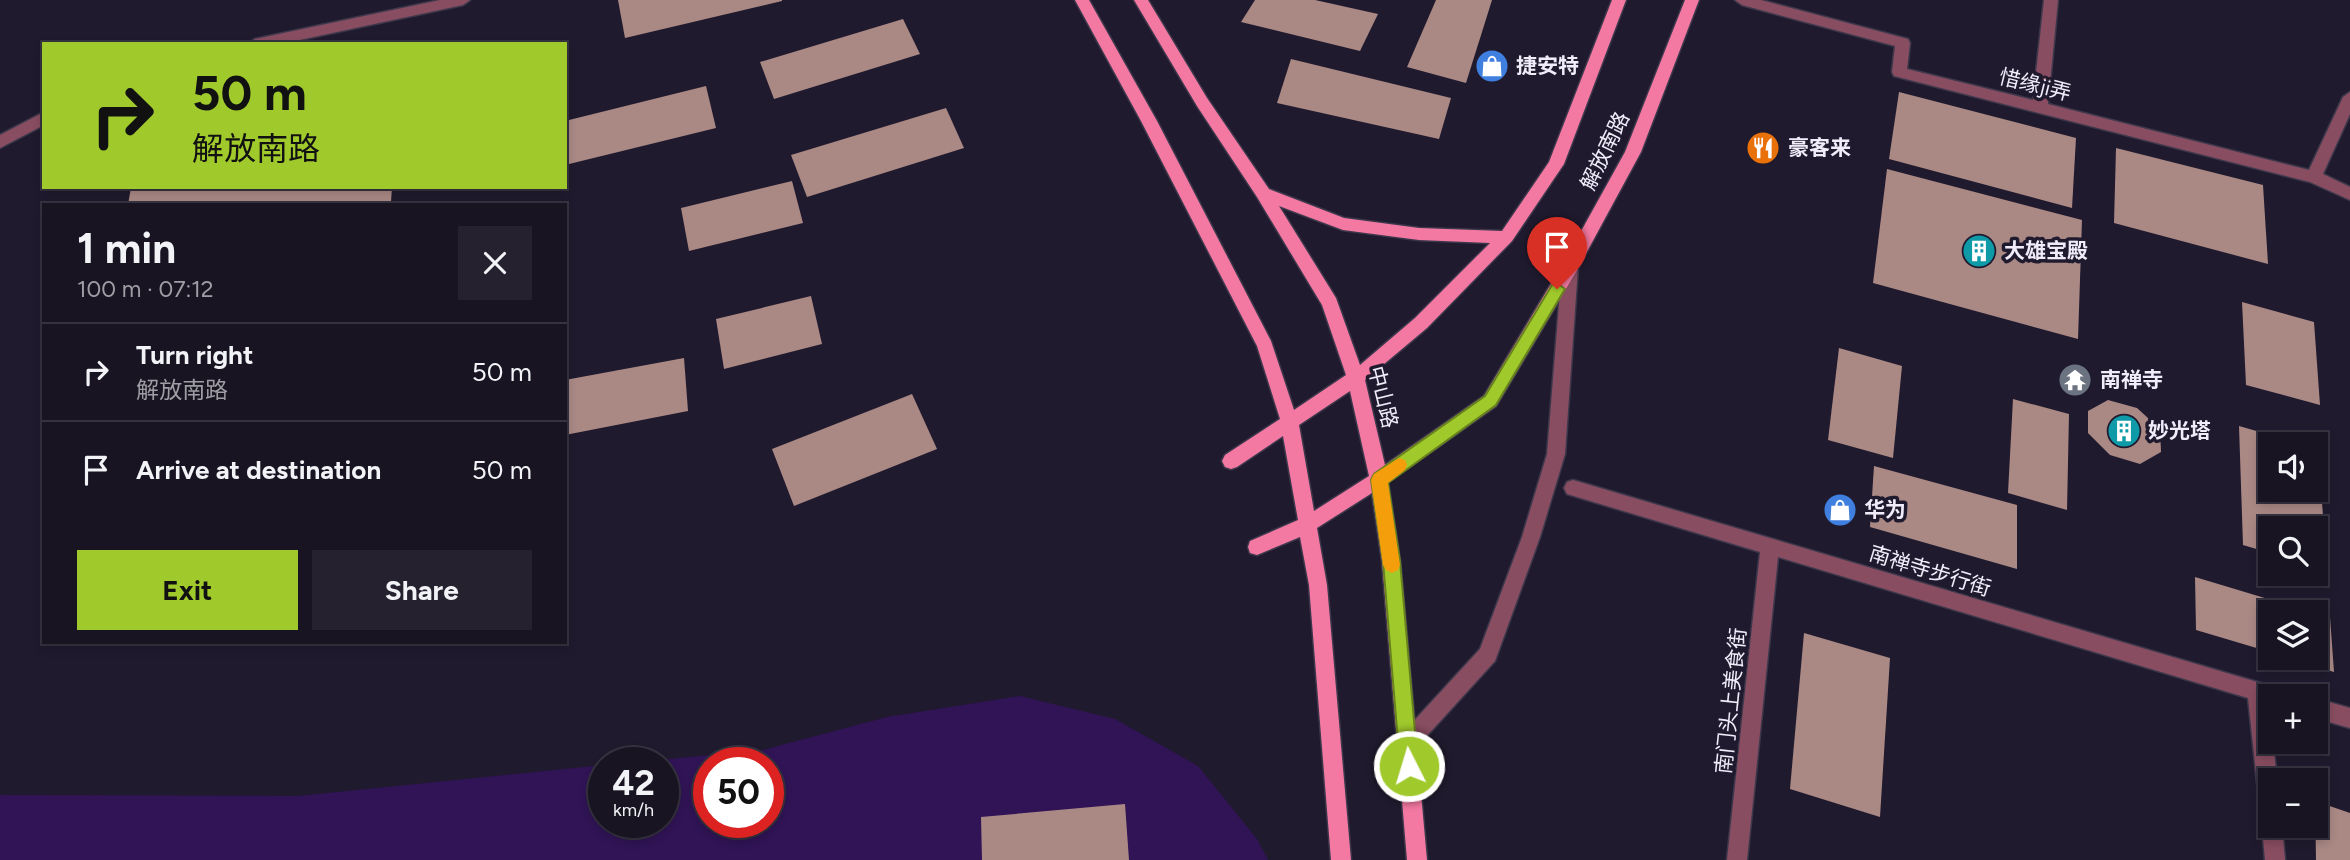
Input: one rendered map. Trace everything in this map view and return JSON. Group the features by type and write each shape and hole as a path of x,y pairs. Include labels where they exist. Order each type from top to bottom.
{"main road":[{"path":"1082,0 1149,121 1265,346 1290,424 1318,585 1341,860"},
{"name":"中山路","path":"1141,0 1202,102 1330,303 1356,378 1379,480 1391,561 1417,860"},
{"name":"解放南路","path":"1231,461 1356,378 1421,323 1506,237 1556,164 1619,0"},
{"name":"解放南路","path":"1257,547 1307,525 1379,480 1490,401 1570,267 1633,152 1692,0"},
{"path":"1263,194 1343,224 1419,234 1506,237"}],"street":[{"path":"264,42 463,0"},
{"name":"惜缘ji弄","path":"1742,0 1903,43 1899,72 2314,177 2350,194"},
{"path":"2040,108 2051,0"},
{"path":"2314,177 2350,97"},
{"path":"0,142 42,119"},
{"path":"1407,743 1488,655 1531,537 1556,454 1570,267"},
{"name":"南禅寺步行街","path":"1573,488 2258,692"},
{"name":"南门头上美食街","path":"1737,860 1770,547"},
{"path":"2328,712 2350,718"},
{"path":"2273,838 2275,860"}],"shaded area":[{"path":"1020,696 1115,719 1198,766 1257,839 1268,860 0,860 0,795 298,796 588,767 588,838 679,838 679,758 693,757 693,838 784,838 784,747 774,747 887,717"}],"building":[{"path":"618,0 782,0 782,1 625,38"},
{"path":"1255,0 1315,0 1378,14 1360,51 1241,22"},
{"path":"1436,0 1492,0 1466,83 1407,67"},
{"path":"903,19 920,54 774,99 760,62"},
{"path":"1291,59 1451,98 1439,139 1277,103"},
{"path":"706,86 716,128 567,165 567,121"},
{"path":"1899,92 2076,138 2072,208 1889,159"},
{"path":"946,108 964,148 807,197 791,155"},
{"path":"2116,148 2263,185 2268,264 2114,223"},
{"name":"大雄宝殿","path":"1887,169 2082,220 2078,339 1873,283"},
{"path":"792,181 803,223 689,251 681,208"},
{"path":"131,189 392,189 391,202 387,203 128,203"},
{"path":"811,296 822,344 724,369 716,319"},
{"path":"2242,302 2314,322 2320,405 2246,385"},
{"path":"1839,348 1902,366 1893,458 1828,440"},
{"path":"684,358 688,411 567,435 567,380"},
{"path":"912,394 937,449 794,506 772,449"},
{"path":"2013,399 2069,414 2067,510 2008,493"},
{"name":"妙光塔","path":"2108,400 2137,408 2160,429 2161,452 2140,464 2110,455 2088,433 2088,411"},
{"path":"2239,426 2260,432 2258,502 2322,502 2323,516 2258,516 2258,549 2243,545"},
{"path":"1874,466 2017,505 2017,569 1870,527"},
{"path":"2195,577 2271,600 2258,600 2258,648 2196,630"},
{"path":"2328,616 2330,617 2334,672 2327,670"},
{"path":"1804,633 1890,658 1880,817 1790,789"},
{"path":"1125,804 1129,860 982,860 981,817"},
{"path":"2328,805 2350,813 2350,860 2316,860 2316,838 2328,838"}],"slow traffic":[{"path":"1392,565 1379,480 1399,465"}],"place":[{"name":"捷安特","path":"1492,66"},
{"name":"豪客来","path":"1763,148"},
{"name":"大雄宝殿","path":"1979,251"},
{"name":"南禅寺","path":"2075,380"},
{"name":"妙光塔","path":"2124,431"},
{"name":"华为","path":"1840,510"}],"route":[{"path":"1409,766 1391,561 1379,480 1490,401 1557,289"}]}
